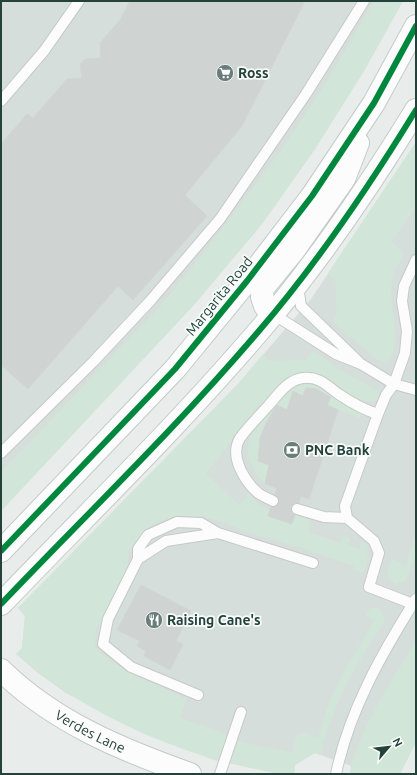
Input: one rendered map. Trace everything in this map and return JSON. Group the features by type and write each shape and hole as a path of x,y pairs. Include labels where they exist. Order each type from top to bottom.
{"main road":[{"name":"Margarita Road","path":"1,551 175,369 247,281 312,196 374,103 416,26"},
{"path":"273,314 265,306 262,297 263,288 294,250 344,179 374,103"},
{"path":"1,604 214,382 273,314 301,278 372,179 416,110"},
{"name":"Verdes Lane","path":"1,670 13,681 72,725 141,757 190,774"}],"lane":[{"path":"1,101 44,51 79,1"},
{"path":"1,453 93,362 146,306 220,219 306,94 364,1"},
{"path":"347,518 345,506 378,414 386,395 394,384 405,353 408,331 402,301 404,286 416,260"},
{"path":"301,278 299,293 301,306 361,364"},
{"path":"273,314 336,354 361,364 394,384 416,390"},
{"path":"273,501 257,493 246,479 238,464 236,453 240,439 287,384 302,378 311,378 324,382 339,395 365,410 378,414"},
{"path":"297,509 324,517 347,518 374,541 379,553 369,588 414,602 388,642 352,718 336,774"},
{"path":"198,695 131,667 103,644 108,619 138,559 138,549 148,534 177,522 201,523 218,533 313,563"},
{"path":"138,559 166,541 218,533"},
{"path":"220,774 241,712"}],"shaded area":[{"path":"1,1 403,1 364,71 315,149 262,224 193,306 1,511"},
{"path":"416,142 416,742 400,774 350,774 351,766 315,753 295,765 294,774 279,774 214,760 139,731 66,693 38,673 16,654 22,648 25,616 18,608 238,384 311,299"}],"green space":[{"path":"374,1 403,1 364,71 315,149 262,224 193,306 1,511 1,472 159,308 213,241 281,151 328,80"},
{"path":"416,142 416,208 391,241 404,256 394,272 392,283 391,295 395,327 394,348 390,359 384,362 377,359 332,321 337,314 335,280 328,273"},
{"path":"313,351 339,370 379,391 378,398 374,402 365,401 357,398 314,373 303,372 295,374 285,380 277,388 234,438 206,474 239,505 249,493 261,507 270,510 268,516 292,524 295,515 311,521 308,532 340,543 343,536 350,538 347,545 359,549 362,542 367,544 367,563 362,573 354,570 354,566 302,548 247,532 222,522 201,516 177,516 152,524 128,552 127,571 96,630 94,646 114,663 126,670 186,699 180,718 218,731 245,743 293,753 295,740 300,733 306,733 318,738 329,702 344,672 374,621 366,615 370,608 378,608 384,616 383,625 362,656 345,687 331,720 320,755 314,753 295,765 294,774 288,774 269,772 243,766 182,749 123,724 94,709 41,674 16,654 22,648 25,616 18,608 238,384 263,354 269,361 306,360"},
{"path":"306,384 319,387 362,414 360,418 327,405 331,397 316,389 306,388 303,396 293,391 287,410 276,405 260,438 258,461 269,465 265,484 259,478 249,458 248,444 253,429 290,388"},
{"path":"416,534 416,555 406,580 396,584 388,576 389,567 393,559 406,565"},
{"path":"416,641 416,742 400,774 350,774 360,741 368,724 387,688"}],"building":[{"path":"130,1 305,1 242,126 185,195 207,216 133,300 118,286 28,389 1,365 1,144 27,114 33,118 67,79 82,78 80,64 85,59 101,58 100,43 120,20"},
{"name":"PNC Bank","path":"306,388 316,389 331,397 327,405 338,410 309,499 301,496 299,503 295,503 291,507 291,511 295,515 292,524 268,516 271,507 277,506 279,500 275,495 277,488 265,484 269,465 258,461 260,438 266,423 277,405 287,410 293,391 303,396"},
{"name":"Raising Cane's","path":"141,585 191,611 176,641 183,644 170,670 144,656 146,651 137,646 140,641 117,630"}],"cycle path":[{"path":"1,551 175,369 247,281 312,196 374,103 416,26"},
{"path":"1,604 196,402 280,306 342,224 416,110"}],"place":[{"name":"Ross","path":"225,73"},
{"name":"PNC Bank","path":"292,450"},
{"name":"Raising Cane's","path":"154,620"}]}
